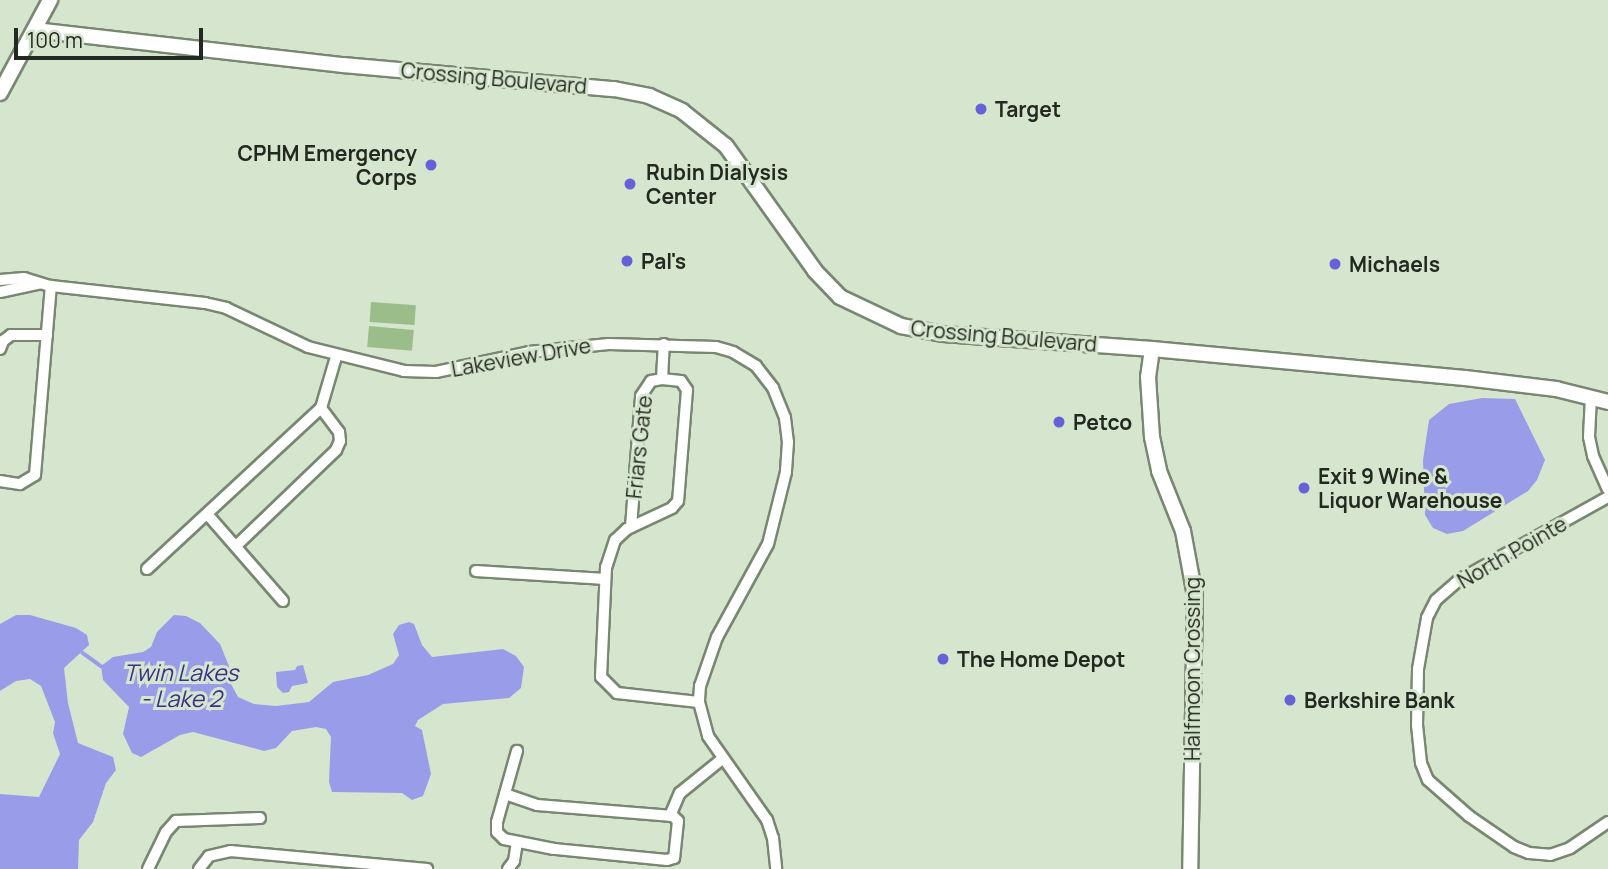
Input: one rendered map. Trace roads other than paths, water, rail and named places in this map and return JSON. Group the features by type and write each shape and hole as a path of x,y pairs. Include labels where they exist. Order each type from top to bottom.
{"street":[{"path":"0,93 50,0"},
{"name":"Crossing Boulevard","path":"35,30 343,65 614,89 649,96 682,111 726,146 815,271 840,297 901,326 943,334 1152,349 1465,378 1556,389 1608,402"},
{"name":"Lakeview Drive","path":"0,280 24,278 51,286 226,308 284,337 336,357 404,372 436,372 557,348 664,344 716,347 733,352 756,366 773,388 785,418 788,442 786,472 768,544 717,637 700,686 699,702 708,736 767,820 773,838 776,869"},
{"name":"Lakeview Drive","path":"0,292 39,284"},
{"path":"0,481 20,484 35,475 51,286"},
{"path":"0,349 2,341 11,335 47,335"},
{"name":"Friars Gate","path":"662,379 664,344"},
{"name":"Halfmoon Crossing","path":"1152,349 1148,377 1152,437 1159,471 1183,531 1195,596 1190,869"},
{"path":"148,569 321,408 336,357"},
{"name":"Friars Gate","path":"631,527 641,396 651,382 662,379 681,381 687,390 678,501 672,508 631,527 615,540 606,579 601,665 603,681 612,690 624,695 699,702"},
{"path":"1591,397 1589,437 1593,456 1608,489"},
{"path":"236,546 336,450 339,432 321,408"},
{"name":"North Pointe","path":"1608,497 1459,580 1436,600 1427,618 1418,669 1417,725 1421,763 1428,780 1469,816 1514,847 1530,853 1550,855 1570,848 1608,822"},
{"path":"208,515 283,601"},
{"path":"476,571 606,579"},
{"path":"505,794 537,805 670,816 678,821 674,856 669,860 517,843 504,839 497,832 505,794 517,751"},
{"path":"670,816 680,793 722,759"},
{"path":"148,869 166,832 176,821 260,818"},
{"path":"508,869 514,861 517,843"},
{"path":"199,869 209,856 230,851 427,869"}],"water":[{"path":"1482,398 1515,399 1545,460 1537,480 1528,491 1463,531 1447,534 1433,528 1425,515 1423,460 1429,420 1449,404"},
{"path":"16,615 30,615 76,628 87,635 89,645 64,668 68,703 78,743 113,757 116,770 106,783 93,822 79,840 78,869 0,869 0,794 39,797 60,754 53,733 55,722 41,686 30,679 16,681 0,691 0,624"},
{"name":"Twin Lakes - Lake 2","path":"174,615 186,616 200,623 220,644 229,666 231,684 238,697 254,704 276,706 309,702 333,682 368,675 393,664 399,655 393,634 399,625 409,622 414,624 422,645 432,657 503,649 516,656 524,667 521,688 509,698 443,704 418,720 415,726 422,730 431,774 423,796 412,800 402,793 332,792 329,782 331,737 326,729 316,727 292,731 276,748 264,751 193,732 180,735 141,757 132,753 123,734 129,707 103,680 101,666 113,657 143,652 151,647 157,632"},
{"path":"303,665 308,683 292,686 289,692 283,693 277,687 276,672 295,670 297,666"}],"waterway":[{"path":"83,653 101,666"}],"place":[{"name":"Target","path":"981,109"},
{"name":"CPHM Emergency Corps","path":"431,165"},
{"name":"Rubin Dialysis Center","path":"630,184"},
{"name":"Pal's","path":"627,261"},
{"name":"Michaels","path":"1335,264"},
{"name":"Petco","path":"1059,422"},
{"name":"Exit 9 Wine & Liquor Warehouse","path":"1304,488"},
{"name":"The Home Depot","path":"943,659"},
{"name":"Berkshire Bank","path":"1290,700"}]}
